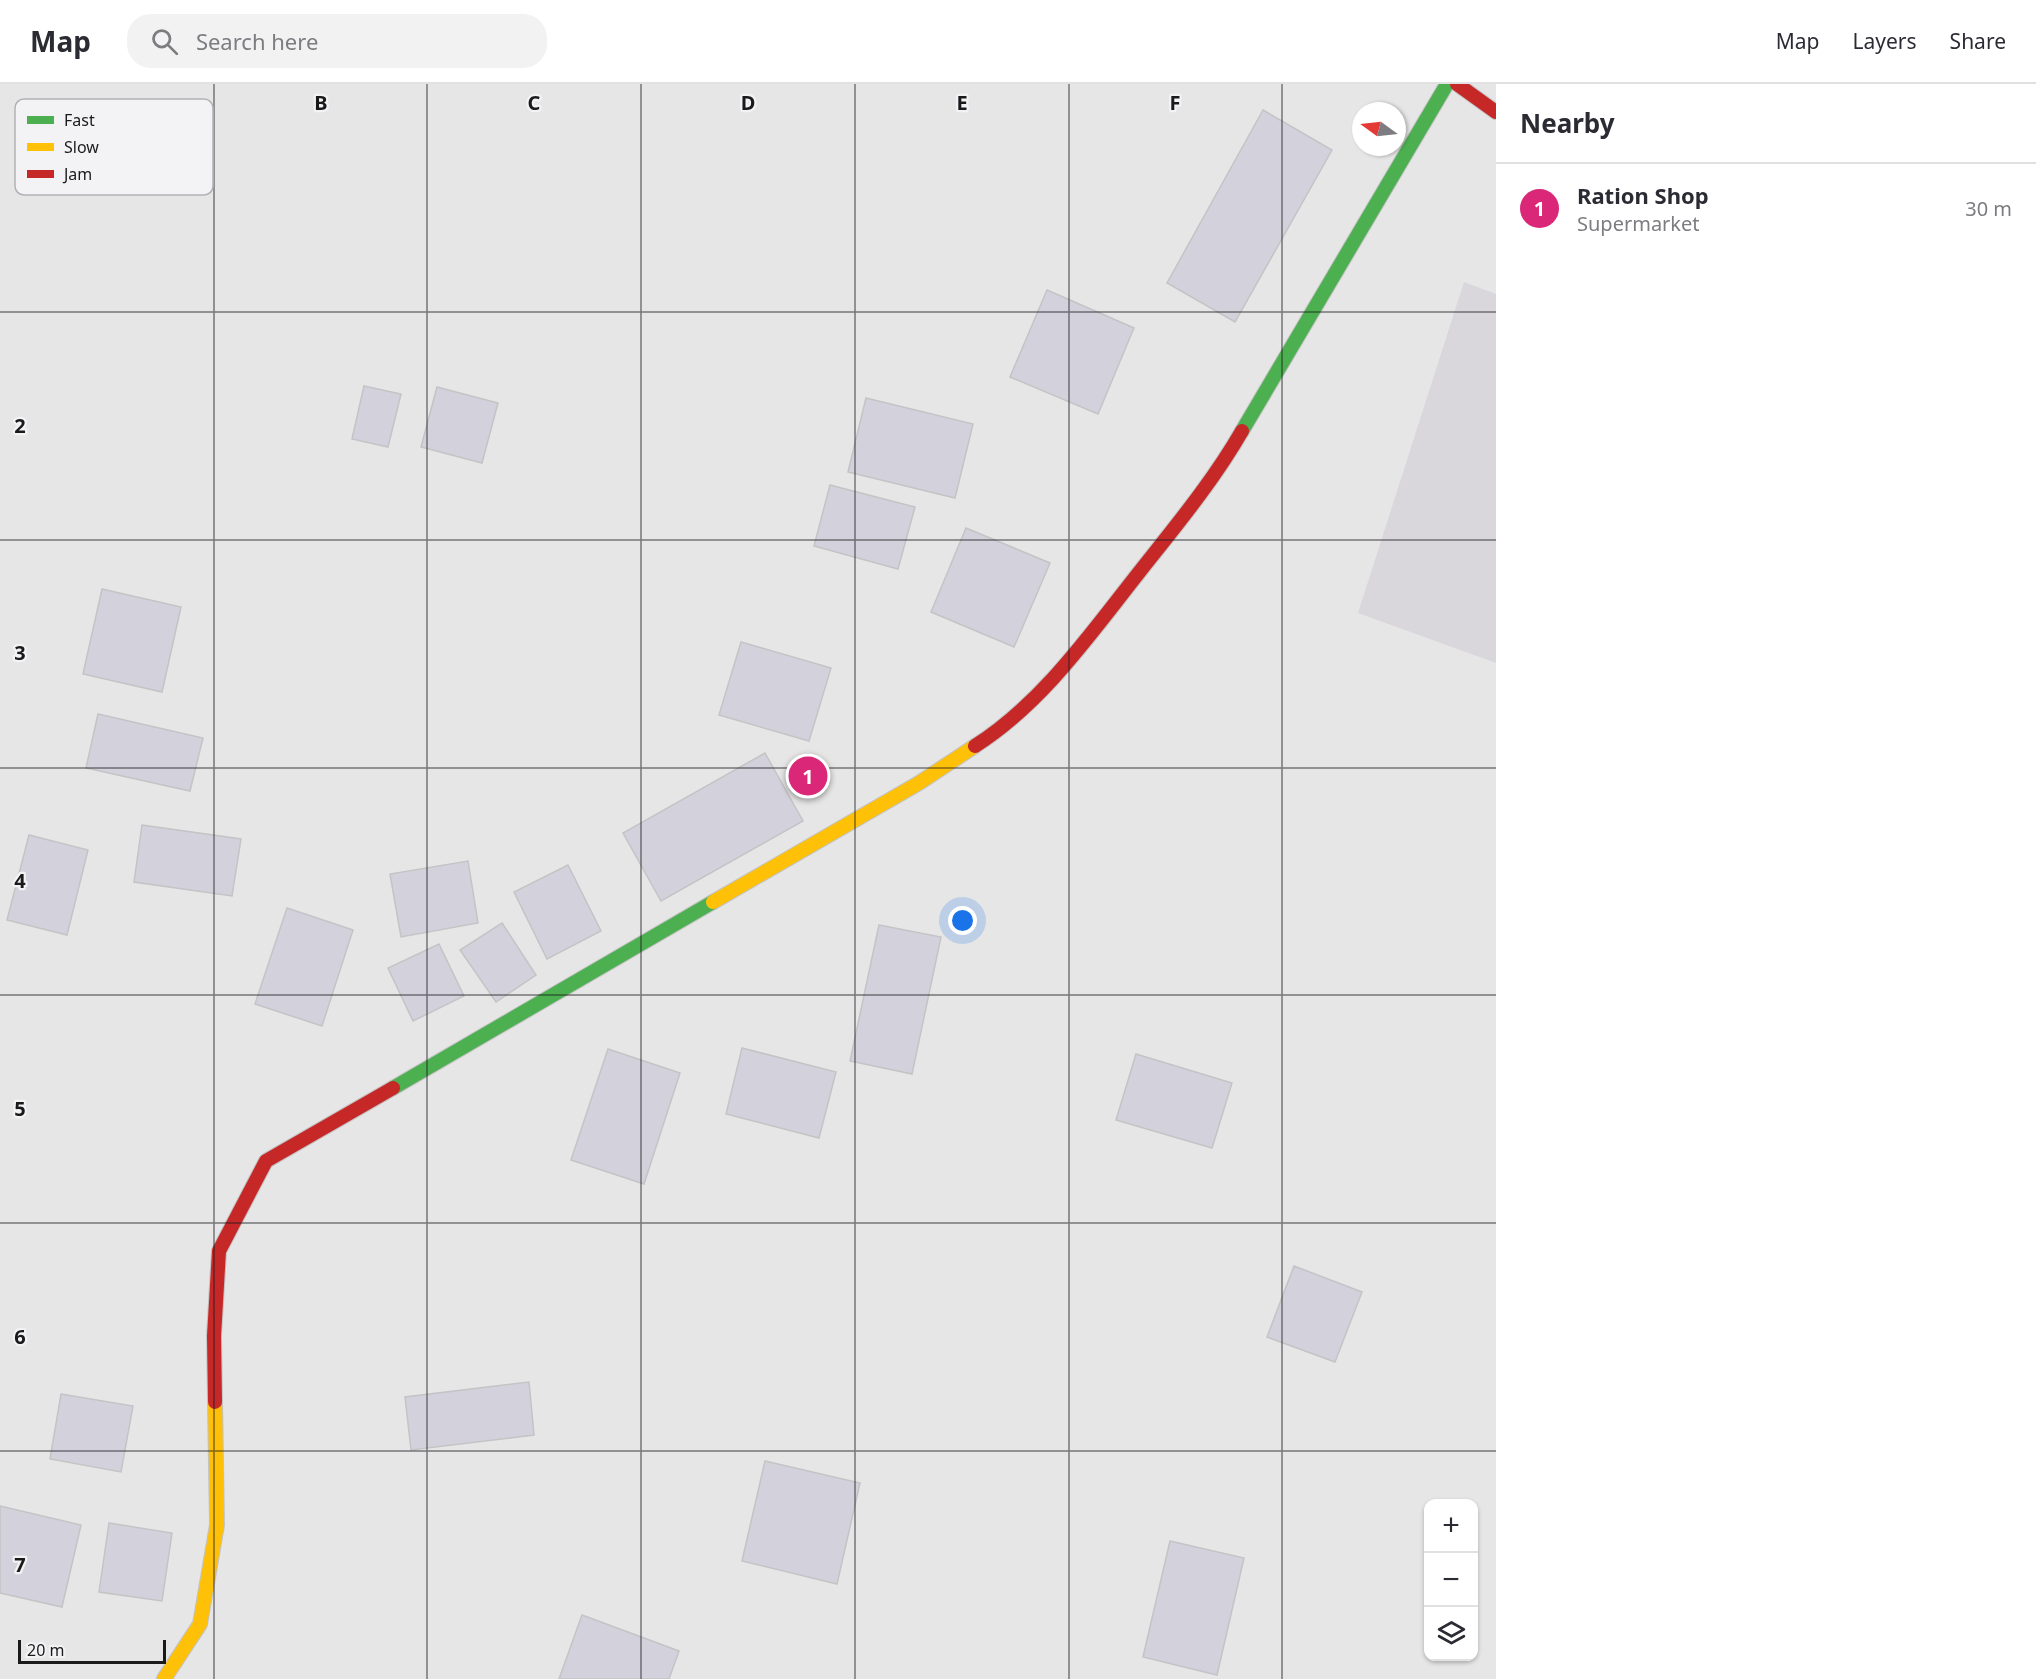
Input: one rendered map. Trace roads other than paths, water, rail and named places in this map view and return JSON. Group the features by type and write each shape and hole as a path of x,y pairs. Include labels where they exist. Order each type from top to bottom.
{"main road":[{"path":"164,1679 200,1624 217,1525 214,1335 219,1251 266,1161 919,783 999,731 1070,660 1218,470 1447,84"},
{"path":"1457,84 1496,112"}],"place":[{"name":"Ration Shop","path":"808,776"}]}
